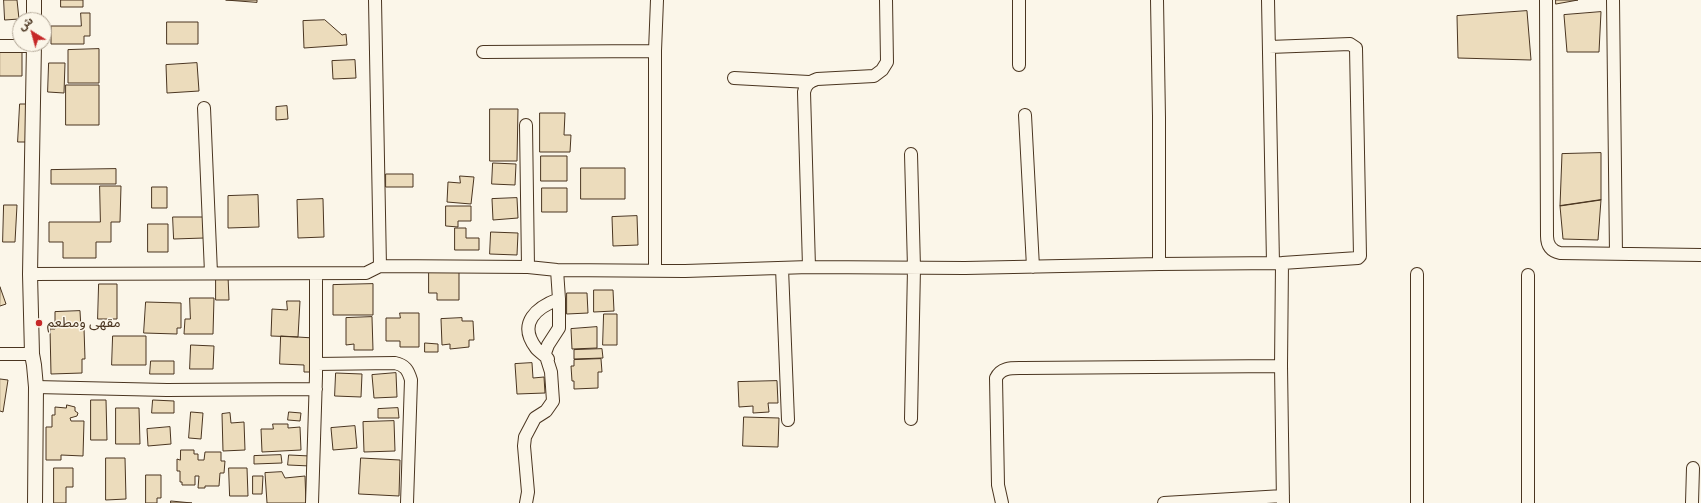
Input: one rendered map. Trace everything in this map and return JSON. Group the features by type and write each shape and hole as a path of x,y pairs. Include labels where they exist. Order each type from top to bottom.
{"street":[{"path":"34,0 34,12"},
{"path":"375,0 380,266"},
{"path":"655,270 655,51 657,0"},
{"path":"734,78 809,82 817,79 874,76 882,70 887,62 886,0"},
{"path":"1019,0 1020,65"},
{"path":"1157,0 1159,264"},
{"path":"1164,503 1283,499 1281,366 1268,0"},
{"path":"1546,0 1547,240 1553,250 1560,253 1701,255"},
{"path":"1613,0 1616,254"},
{"path":"30,274 366,273 380,266 528,267 556,270 684,271 809,267 1033,267 1277,263 1355,259 1360,256 1356,48 1350,44 1269,47"},
{"path":"0,46 12,46"},
{"path":"483,52 655,51"},
{"path":"34,52 30,274 32,354 36,387 34,503"},
{"path":"809,82 805,86 804,92 809,267"},
{"path":"204,108 211,273"},
{"path":"1024,116 1033,267"},
{"path":"526,124 528,267"},
{"path":"910,154 914,268 911,419"},
{"path":"782,268 788,420"},
{"path":"526,503 528,492 524,446 525,437 535,418 546,411 553,401 551,372 545,353 548,345 559,328 559,299 556,270"},
{"path":"312,503 316,389 316,274"},
{"path":"1416,274 1417,503"},
{"path":"1528,275 1528,503"},
{"path":"548,359 536,349 530,337 528,326 534,312 546,304 559,299"},
{"path":"0,354 32,354"},
{"path":"316,364 395,363 401,364 408,371 411,380 407,503"},
{"path":"1002,503 998,485 996,378 998,374 1004,370 1023,368 1281,366"},
{"path":"36,387 167,390 316,389"},
{"path":"1692,503 1693,468"}],"building":[{"path":"4,0 17,0 18,12 12,12 12,20 5,20"},
{"path":"61,0 83,0 83,7 61,7"},
{"path":"226,0 257,0 257,2"},
{"path":"1556,0 1578,0 1556,4"},
{"path":"1527,11 1531,60 1458,58 1457,16"},
{"path":"1601,12 1599,52 1567,52 1564,15"},
{"path":"81,13 90,13 90,36 84,36 84,44 52,44 52,26 81,26"},
{"path":"325,20 342,35 346,34 347,45 304,48 303,21"},
{"path":"167,22 198,22 198,44 167,44"},
{"path":"0,49 12,49 12,52 22,52 22,76 0,76"},
{"path":"99,49 99,83 68,83 68,50"},
{"path":"355,60 356,78 333,79 332,61"},
{"path":"49,63 65,63 64,93 48,92"},
{"path":"197,63 199,91 167,93 166,65"},
{"path":"66,85 99,85 99,125 66,125"},
{"path":"20,104 28,104 26,142 18,142"},
{"path":"287,106 288,119 276,120 276,107"},
{"path":"490,109 518,109 517,161 490,161"},
{"path":"540,113 565,113 564,135 571,135 570,152 540,152"},
{"path":"1601,153 1601,200 1560,206 1562,154"},
{"path":"541,156 567,156 567,181 541,181"},
{"path":"493,163 516,164 515,185 492,184"},
{"path":"581,168 625,168 625,199 581,199"},
{"path":"116,169 116,184 51,184 51,170"},
{"path":"386,174 413,174 413,187 386,187"},
{"path":"460,176 474,177 471,204 447,202 448,182 460,183"},
{"path":"100,186 121,186 120,222 111,222 111,242 96,242 96,258 63,258 63,242 49,242 49,222 100,222"},
{"path":"152,187 167,187 167,208 152,208"},
{"path":"542,188 567,188 567,212 542,212"},
{"path":"258,195 259,227 228,228 228,196"},
{"path":"517,198 518,218 493,220 492,199"},
{"path":"323,199 324,237 298,238 297,200"},
{"path":"1601,200 1598,240 1563,239 1560,206"},
{"path":"4,205 17,205 15,242 3,242"},
{"path":"446,206 471,206 471,221 458,221 458,227 446,226"},
{"path":"637,216 638,245 613,246 612,217"},
{"path":"173,217 204,217 204,238 174,239"},
{"path":"148,224 168,224 168,252 148,252"},
{"path":"455,228 466,228 466,238 479,238 479,250 455,250"},
{"path":"491,232 518,233 517,255 490,254"},
{"path":"429,271 459,271 459,300 437,300 437,293 429,293"},
{"path":"216,276 228,276 229,300 216,300"},
{"path":"99,284 117,284 117,319 98,319"},
{"path":"373,284 373,315 333,315 333,285"},
{"path":"0,287 6,304 0,306"},
{"path":"594,290 613,290 614,311 594,312"},
{"path":"567,293 587,293 588,313 567,314"},
{"path":"190,298 214,298 213,334 184,334 185,319 190,319"},
{"path":"287,301 300,301 298,337 271,336 272,309 287,310"},
{"path":"146,302 181,303 181,328 177,328 177,334 144,333"},
{"path":"80,311 81,329 84,328 85,359 82,359 82,373 51,374 50,329 55,329 55,312"},
{"path":"400,313 419,313 419,347 400,347 400,341 386,341 386,318 400,318"},
{"path":"604,314 617,314 617,345 603,345"},
{"path":"372,317 373,350 354,350 354,344 346,345 346,318"},
{"path":"462,318 462,321 473,321 474,340 469,340 469,347 450,349 450,344 442,345 441,319"},
{"path":"597,327 597,348 572,349 571,329"},
{"path":"113,336 146,336 146,365 112,365"},
{"path":"281,336 314,338 313,372 304,372 304,365 280,364"},
{"path":"425,343 438,344 438,352 425,352"},
{"path":"191,345 214,346 213,369 190,369"},
{"path":"602,349 603,358 574,359 574,350"},
{"path":"601,359 602,372 598,372 598,388 574,389 571,366 574,366 574,360"},
{"path":"151,361 174,361 174,374 150,374"},
{"path":"532,363 533,378 544,377 545,393 517,394 515,364"},
{"path":"336,373 362,374 361,397 335,396"},
{"path":"396,373 397,397 374,398 372,375"},
{"path":"0,379 8,380 3,412 0,411"},
{"path":"777,381 778,403 768,403 769,412 753,413 753,406 739,407 738,382"},
{"path":"91,400 106,400 107,440 91,440"},
{"path":"153,400 174,401 174,413 152,413"},
{"path":"67,405 75,407 75,411 78,413 77,416 70,418 71,421 84,421 83,456 61,455 61,460 46,460 46,427 52,427 52,415 55,415 55,407 66,408"},
{"path":"116,408 139,408 140,444 116,444"},
{"path":"398,408 399,418 378,418 378,409"},
{"path":"191,412 203,413 201,439 189,438"},
{"path":"289,412 301,413 300,421 288,420"},
{"path":"230,413 231,423 244,422 245,450 223,451 222,414"},
{"path":"744,417 779,418 778,447 743,446"},
{"path":"394,421 395,451 364,452 363,422"},
{"path":"273,424 288,424 288,428 300,427 301,450 262,452 261,429 273,429"},
{"path":"355,426 357,448 333,450 331,428"},
{"path":"170,427 171,444 148,446 147,429"},
{"path":"181,450 194,450 194,454 198,454 198,460 204,460 205,452 221,452 221,461 225,461 224,473 220,473 219,486 205,486 205,488 198,488 199,476 195,476 195,485 182,485 182,482 180,482 180,471 177,471 177,459 180,460"},
{"path":"281,455 282,463 254,464 254,456"},
{"path":"289,455 310,456 310,466 288,465"},
{"path":"106,458 125,458 126,499 106,500"},
{"path":"361,458 400,460 399,496 359,494"},
{"path":"54,468 73,468 73,487 66,487 66,503 54,503"},
{"path":"229,468 247,468 248,496 230,496"},
{"path":"282,472 285,478 305,476 306,503 267,503 265,473"},
{"path":"146,475 161,475 161,498 157,498 157,503 146,503"},
{"path":"253,476 263,476 262,494 253,494"},
{"path":"171,501 192,503 171,503"}],"place":[{"name":"مقهى ومطعم","path":"39,323"}]}
